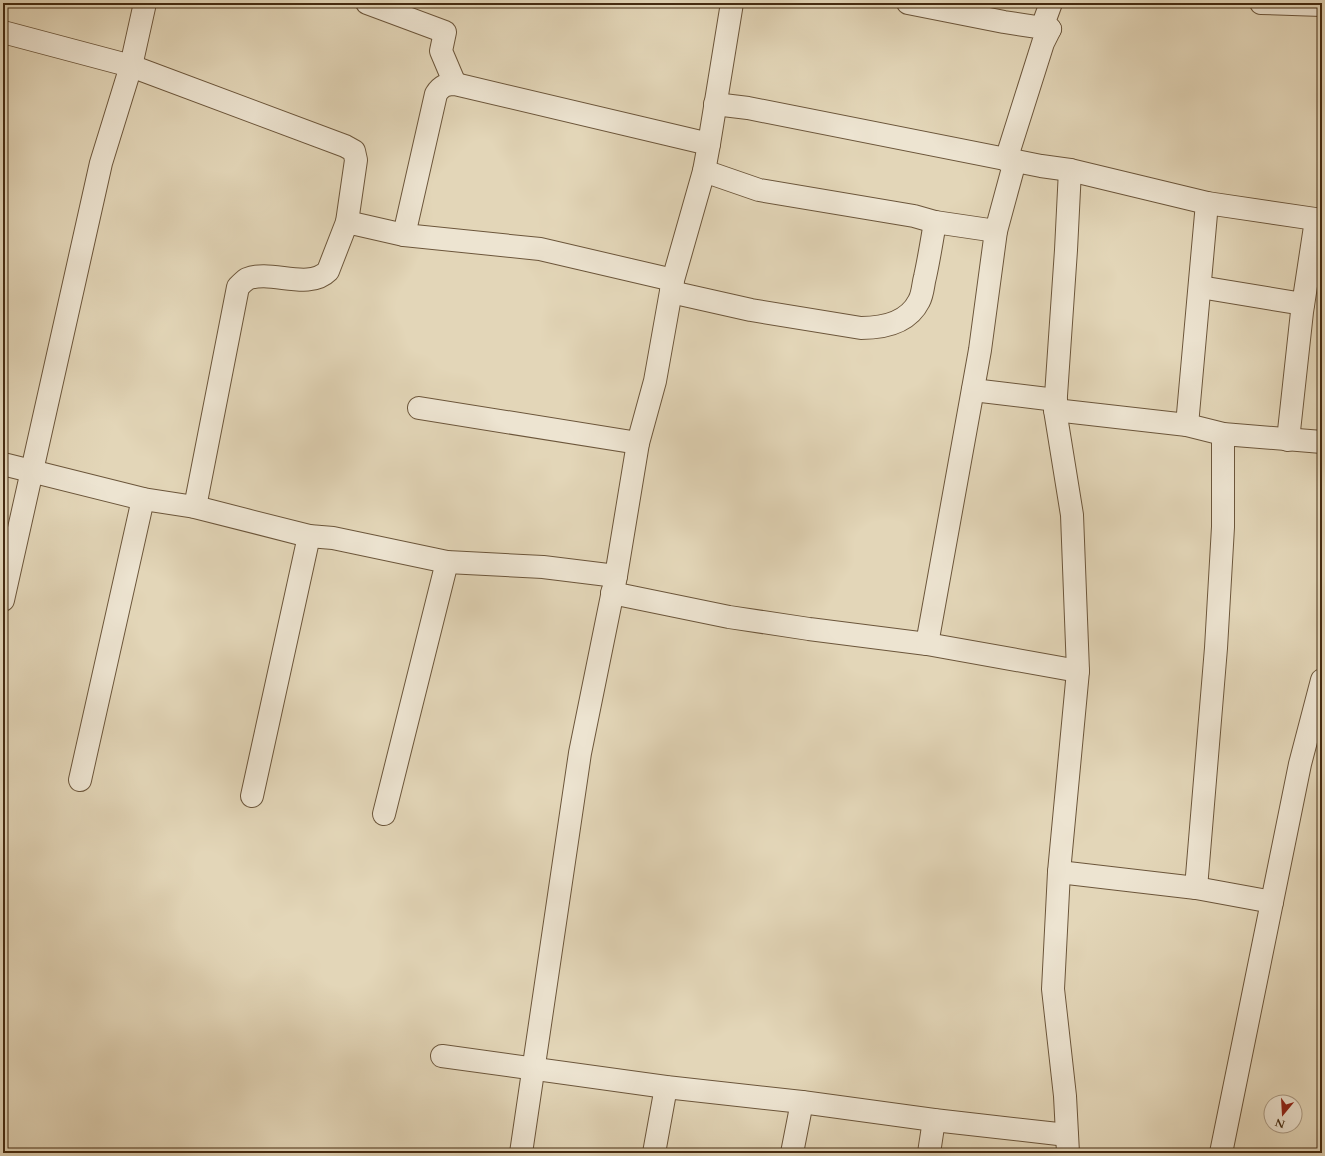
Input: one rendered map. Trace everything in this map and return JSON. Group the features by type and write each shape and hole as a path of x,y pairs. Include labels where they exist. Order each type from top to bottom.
{"street":[{"path":"3,600 101,163 131,66 146,3"},
{"path":"367,3 445,32 441,51 455,84"},
{"path":"521,1153 580,753 614,585 638,443 655,381 672,286 704,171 732,3"},
{"path":"908,3 1050,29"},
{"path":"1050,3 1044,22 1050,29"},
{"path":"1260,3 1322,5"},
{"path":"927,644 980,350 996,231 1011,161 1044,43 1050,29"},
{"path":"3,32 131,66 345,146 354,151 356,160 346,222 328,271 324,276 308,280 258,276 245,280 238,287 195,507"},
{"path":"404,235 436,94 444,86 455,84 709,144"},
{"path":"715,104 748,108 1011,161 1070,170 1207,203 1319,220 1303,304 1288,440"},
{"path":"442,1056 666,1087 802,1102 934,1120 1068,1144 1065,1096 1053,989 1059,872 1078,671 1072,515 1056,405 1070,170"},
{"path":"704,171 759,190 914,216 935,222 996,231"},
{"path":"1187,425 1207,203"},
{"path":"346,222 404,235 540,250 672,286 750,310 861,328 877,328 891,325 904,318 912,311 920,300 930,258 935,222"},
{"path":"1200,287 1303,304"},
{"path":"973,390 1056,405 1187,425 1223,434 1322,442"},
{"path":"419,408 638,443"},
{"path":"1196,888 1216,648 1222,528 1223,434"},
{"path":"3,464 143,499 195,507 308,536 333,538 447,562 543,567 729,617 927,644 1078,671"},
{"path":"80,780 143,499"},
{"path":"252,796 308,536"},
{"path":"384,814 447,562"},
{"path":"1221,1153 1300,764 1322,680"},
{"path":"1059,872 1196,888 1272,902"},
{"path":"654,1153 666,1087"},
{"path":"792,1153 802,1102"},
{"path":"929,1153 934,1120"}]}
